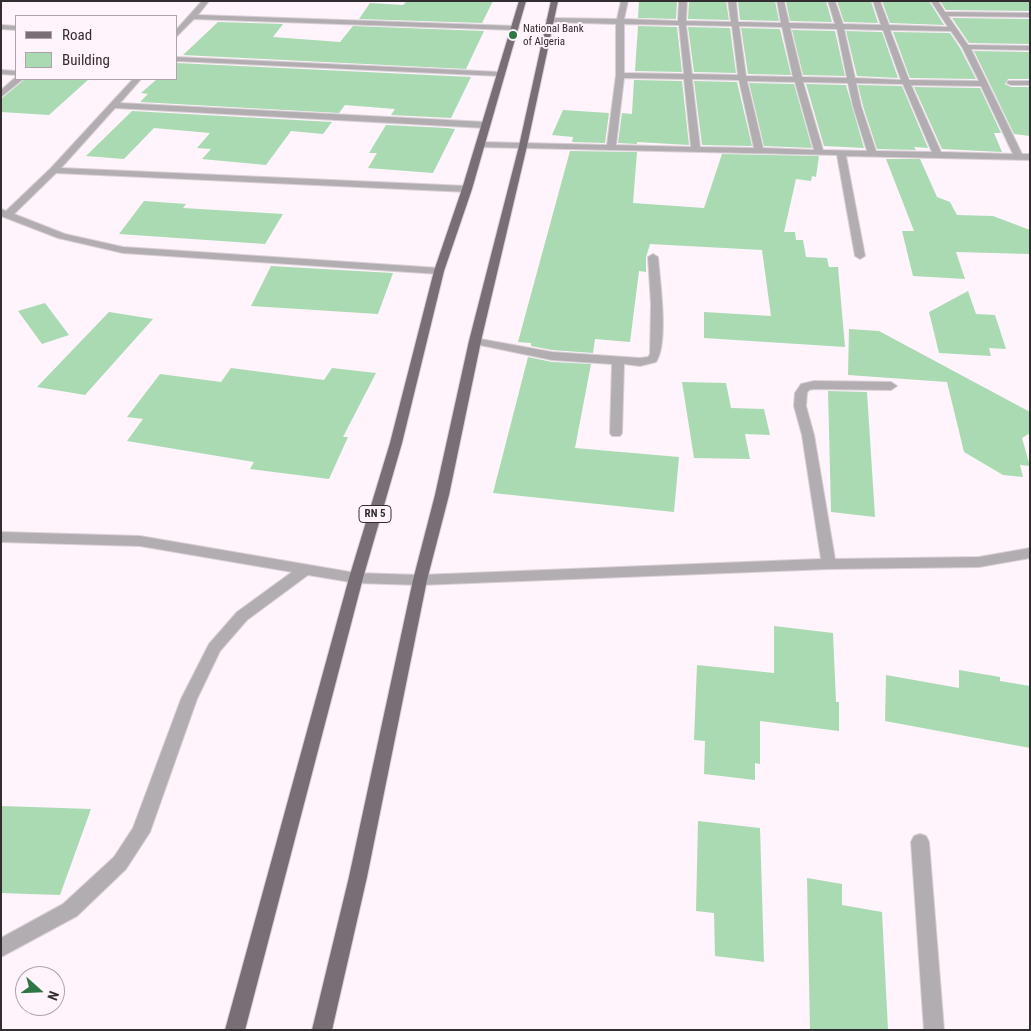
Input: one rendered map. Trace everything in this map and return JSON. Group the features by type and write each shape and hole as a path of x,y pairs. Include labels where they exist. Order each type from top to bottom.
{"main road":[{"name":"RN 5","path":"235,1030 356,578 396,443 439,271 481,145 485,125 523,1"},
{"path":"322,1030 358,877 420,580 442,495 475,341 555,1"}],"street":[{"path":"178,33 206,1"},
{"path":"610,148 620,74 620,21 624,1"},
{"path":"683,1 682,22 696,149"},
{"path":"732,1 742,77 759,151"},
{"path":"780,1 798,79 819,152"},
{"path":"831,1 840,27 857,106 873,155"},
{"path":"876,1 904,80 938,156"},
{"path":"934,1 966,46 1019,156"},
{"path":"944,14 1030,15"},
{"path":"192,17 515,28"},
{"path":"550,20 953,29"},
{"path":"1,27 15,28"},
{"path":"966,46 1030,48"},
{"path":"178,59 500,74"},
{"path":"1,72 15,73"},
{"path":"620,74 904,80 983,84"},
{"path":"1,94 18,80"},
{"path":"136,80 54,170 4,213 62,236 123,250 439,271"},
{"path":"1011,83 1030,83"},
{"path":"112,105 485,125"},
{"path":"481,145 1030,157"},
{"path":"840,153 860,256"},
{"path":"54,170 467,189"},
{"path":"475,341 552,356 648,362 656,358 657,304 653,257"},
{"path":"616,433 618,360"},
{"path":"829,564 808,435 800,406 801,392 805,387 814,385 891,386"},
{"path":"1,536 140,541 356,578 420,580 829,564 980,562 1030,553"},
{"path":"1,948 70,910 120,863 141,832 189,699 214,648 242,616 306,569"},
{"path":"920,842 934,1030"}],"building":[{"path":"407,1 493,1 482,23 359,19 370,3 403,5"},
{"path":"639,1 677,1 676,19 638,18"},
{"path":"689,1 726,1 729,20 688,19"},
{"path":"738,1 775,1 779,21 740,20"},
{"path":"786,1 826,1 832,22 790,21"},
{"path":"837,1 871,1 878,23 844,22"},
{"path":"882,1 929,1 944,25 890,23"},
{"path":"940,1 1030,1 1030,11 946,10"},
{"path":"952,18 1030,19 1030,44 969,43"},
{"path":"218,22 283,24 273,37 340,42 353,26 484,31 466,69 183,55"},
{"path":"638,26 677,27 682,72 635,71"},
{"path":"688,27 730,28 736,73 694,72"},
{"path":"741,28 780,29 791,75 748,74"},
{"path":"792,30 835,31 845,76 803,75"},
{"path":"846,31 882,32 898,78 857,76"},
{"path":"893,32 950,33 976,79 910,78"},
{"path":"974,51 1030,52 1030,79 1008,79 1005,84 1011,87 1030,87 1030,136 1014,134"},
{"path":"178,63 471,77 451,118 391,115 395,109 345,105 339,113 140,102 148,94 141,93 156,80 178,80"},
{"path":"24,80 88,80 49,115 1,112 1,99"},
{"path":"634,80 682,81 689,145 637,142 637,144 618,143 622,113 632,114"},
{"path":"694,81 737,82 752,146 702,145"},
{"path":"749,83 794,84 812,148 764,146"},
{"path":"806,84 846,85 864,148 824,146"},
{"path":"858,85 902,86 928,148 914,147 916,150 877,149"},
{"path":"914,87 980,88 1001,133 994,133 1002,152 942,149"},
{"path":"563,110 609,113 605,143 572,142 573,137 552,135"},
{"path":"132,111 332,122 323,134 291,131 266,165 202,159 211,149 197,148 210,133 154,128 124,159 86,156"},
{"path":"386,125 455,129 433,173 368,168 377,153 369,153"},
{"path":"570,151 637,152 633,203 704,208 722,154 819,156 816,177 812,176 811,181 796,179 784,232 795,232 796,240 803,240 806,257 827,258 829,267 838,267 845,347 704,338 704,312 771,316 762,250 650,244 646,257 646,272 639,271 630,342 595,339 593,353 552,350 531,346 531,343 518,342"},
{"path":"886,159 920,159 937,197 950,202 957,215 993,216 1030,230 1030,254 956,252 965,279 913,276 902,231 914,231"},
{"path":"144,201 186,204 183,208 283,214 265,244 119,234"},
{"path":"271,266 393,273 378,314 251,306"},
{"path":"968,291 976,314 995,315 1006,349 989,348 991,356 939,353 929,312"},
{"path":"45,303 69,335 42,344 18,311"},
{"path":"109,312 153,319 85,395 37,387"},
{"path":"849,329 879,331 1030,412 1030,433 1022,438 1030,466 1020,465 1023,477 1003,475 964,452 947,382 848,375"},
{"path":"528,357 552,362 591,364 575,448 679,457 674,512 493,493"},
{"path":"231,368 324,380 332,368 376,373 343,437 348,437 329,479 250,469 254,462 127,441 143,419 127,417 160,374 221,382"},
{"path":"682,382 726,383 731,408 764,409 770,435 745,434 750,459 694,458"},
{"path":"828,391 867,392 875,517 831,512"},
{"path":"774,626 833,633 836,702 839,702 839,731 760,721 760,764 755,763 755,780 704,774 705,741 694,740 697,665 774,673"},
{"path":"959,670 1000,677 1000,681 1030,686 1030,748 885,721 886,675 959,688"},
{"path":"1,806 91,809 60,895 1,893"},
{"path":"698,821 760,828 764,962 715,956 714,913 696,911"},
{"path":"807,878 842,884 842,905 882,912 888,1030 810,1030"}],"place":[{"name":"National Bank of Algeria","path":"513,35"}]}
